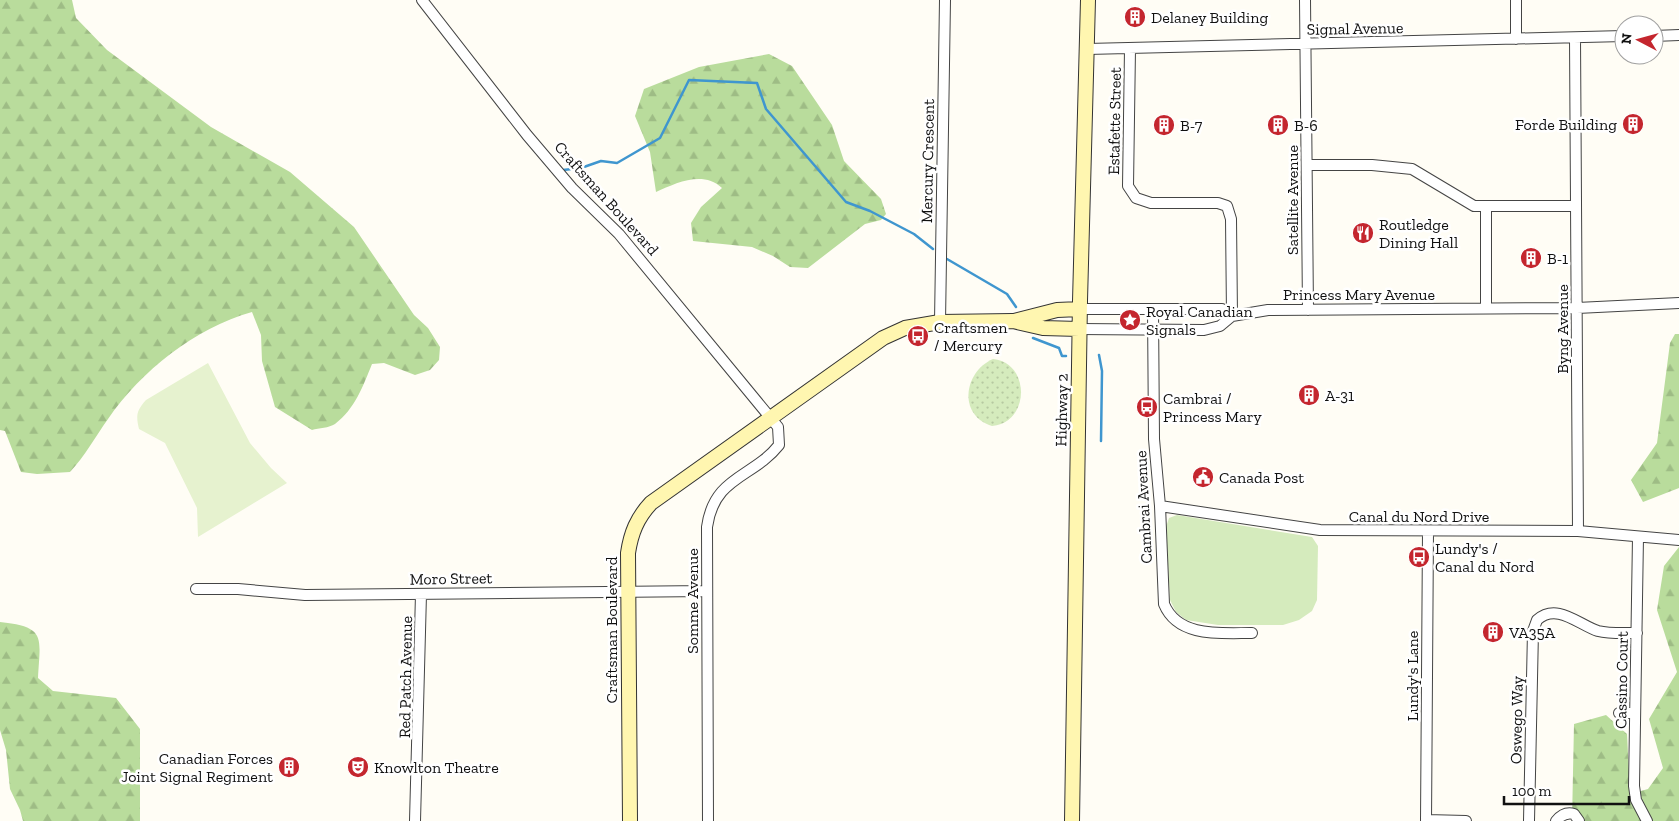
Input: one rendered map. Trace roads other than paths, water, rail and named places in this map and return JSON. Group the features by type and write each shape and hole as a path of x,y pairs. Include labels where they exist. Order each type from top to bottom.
{"street":[{"name":"Craftsman Boulevard","path":"422,0 526,134 572,188 619,234 771,417"},
{"name":"Mercury Crescent","path":"940,322 944,0"},
{"name":"Highway 2","path":"1072,821 1079,330 1088,0"},
{"name":"Satellite Avenue","path":"1306,0 1308,310"},
{"path":"1516,0 1516,39"},
{"path":"1664,36 1679,35"},
{"name":"Signal Avenue","path":"1087,49 1614,36"},
{"name":"Byng Avenue","path":"1575,38 1578,531"},
{"name":"Estafette Street","path":"1130,49 1128,186 1136,198 1150,203 1218,203 1227,206 1231,219 1232,316"},
{"path":"1307,165 1372,165 1412,169 1468,204 1486,207 1576,206"},
{"path":"1486,207 1486,308"},
{"name":"Princess Mary Avenue","path":"1079,330 1204,330 1220,326 1232,316 1268,310 1577,308 1679,303"},
{"name":"Craftsman Boulevard","path":"630,821 629,542 643,512 651,504 771,417 883,338 905,328 940,322 1013,321 1057,310 1080,309"},
{"name":"Princess Mary Avenue","path":"1080,309 1222,309 1232,316"},
{"name":"Cambrai Avenue","path":"1153,309 1154,439 1160,506 1163,598 1167,612 1179,624 1188,628 1209,632 1252,633"},
{"name":"Craftsman Boulevard","path":"1013,321 1043,328 1079,330"},
{"name":"Somme Avenue","path":"708,821 708,514 718,494 728,484 780,445 778,427 771,417"},
{"name":"Canal du Nord Drive","path":"1160,506 1304,529 1578,531 1679,540"},
{"name":"Lundy's Lane","path":"1426,820 1428,531"},
{"name":"Cassino Court","path":"1638,537 1634,713 1636,800 1647,821"},
{"name":"Moro Street","path":"196,589 238,589 305,595 707,591"},
{"name":"Red Patch Avenue","path":"415,821 422,594"},
{"name":"Oswego Way","path":"1529,821 1533,631 1536,620 1545,616 1568,615 1596,630 1636,633"},
{"path":"1619,713 1634,713"},
{"path":"1556,821 1570,813 1574,814 1579,821"},
{"path":"1426,820 1466,821"}],"waterway":[{"path":"563,170 581,168 601,161 617,163 660,138 689,80 757,83 766,109 846,202 870,211 914,234 933,249"},
{"path":"947,259 1007,294 1016,307"},
{"path":"1033,338 1059,348 1062,356 1066,356"},
{"path":"1099,355 1102,371 1101,441"}],"place":[{"name":"Delaney Building","path":"1135,17"},
{"name":"Forde Building","path":"1633,124"},
{"name":"B-7","path":"1164,125"},
{"name":"B-6","path":"1278,125"},
{"name":"Routledge Dining Hall","path":"1363,233"},
{"name":"B-1","path":"1531,258"},
{"name":"Royal Canadian Signals","path":"1130,320"},
{"name":"Craftsmen / Mercury","path":"918,336"},
{"name":"A-31","path":"1309,395"},
{"name":"Cambrai / Princess Mary","path":"1147,407"},
{"name":"Canada Post","path":"1203,477"},
{"name":"Lundy's / Canal du Nord","path":"1419,557"},
{"name":"VA35A","path":"1493,632"},
{"name":"Canadian Forces Joint Signal Regiment","path":"289,767"},
{"name":"Knowlton Theatre","path":"358,767"}]}
